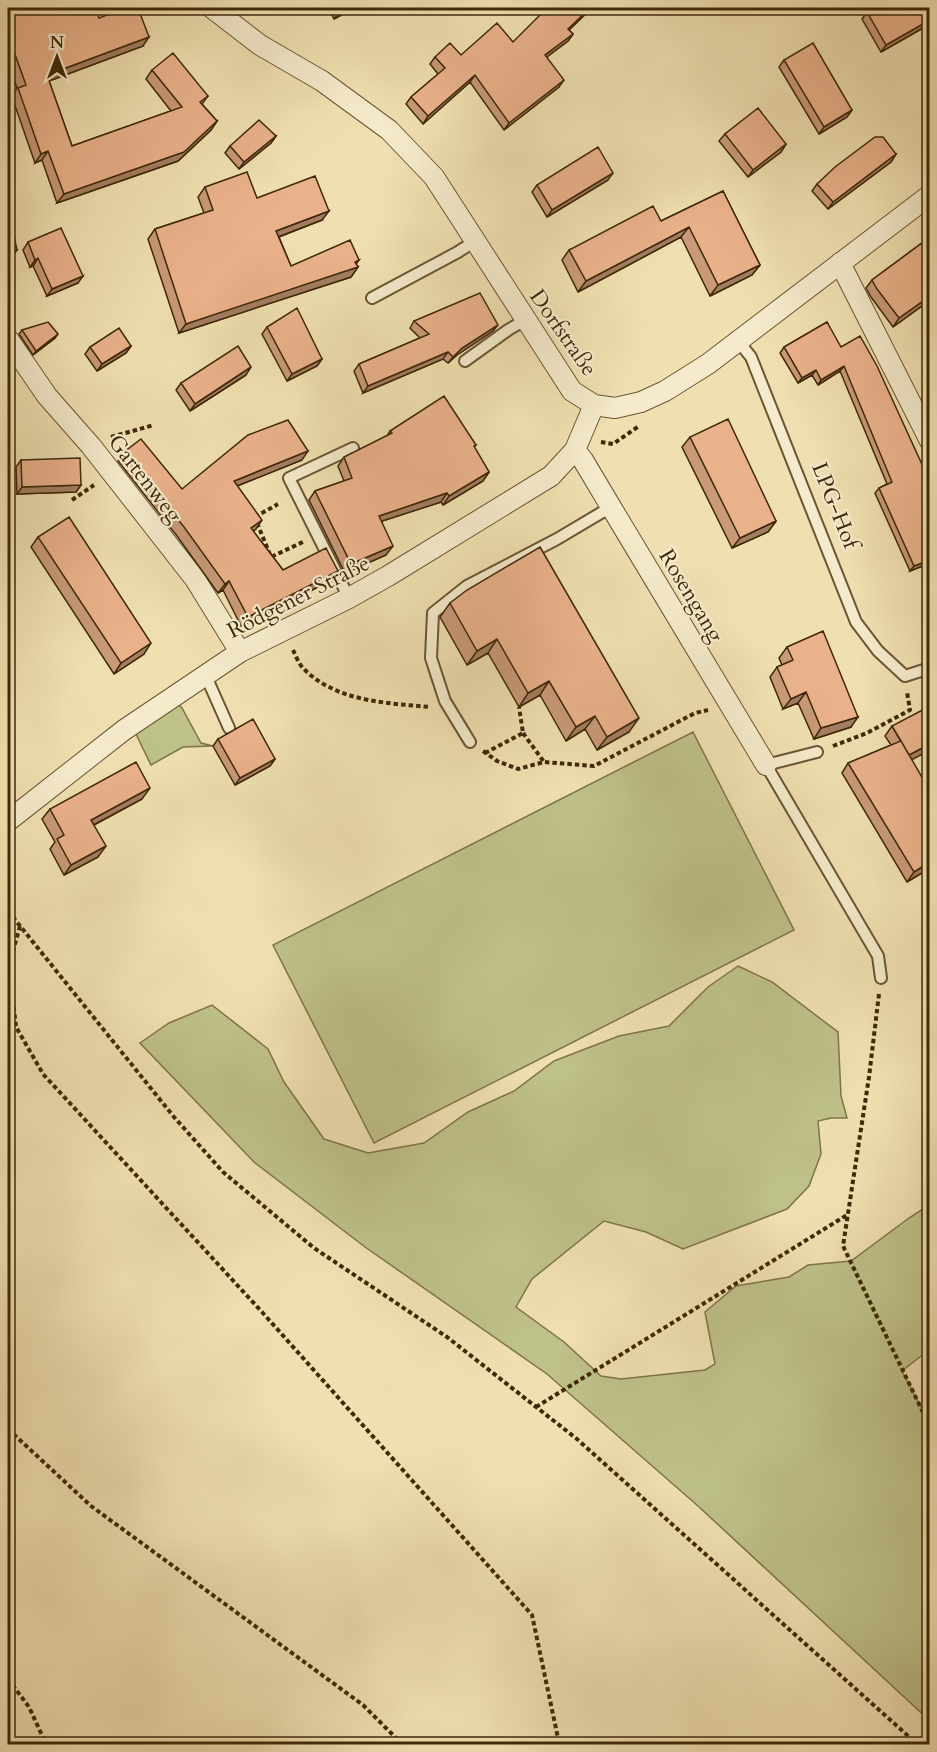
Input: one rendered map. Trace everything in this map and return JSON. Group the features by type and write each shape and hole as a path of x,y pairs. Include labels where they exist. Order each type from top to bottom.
{"street":[{"name":"Dorfstraße","path":"212,8 260,45 322,81 389,130 434,177 572,391 594,405 615,408 641,402 665,391 708,364 930,195"},
{"path":"840,263 930,441"},
{"name":"Gartenweg","path":"8,339 47,396 91,446 195,579 240,652"},
{"name":"Rödgener Straße","path":"8,821 124,730 205,674 240,652 388,576 551,476 575,450 594,405"},
{"name":"Rosengang","path":"575,450 766,765"}],"lane":[{"path":"372,298 475,241"},
{"path":"465,361 525,320"},
{"name":"LPG-Hof","path":"738,341 751,357 856,622 878,651 905,676"},
{"path":"349,598 290,478 353,448"},
{"path":"470,742 446,700 431,658 433,613 467,586 557,539 611,507"},
{"path":"905,676 930,668"},
{"path":"205,674 229,728"},
{"path":"817,752 766,765 878,956 880,978"}],"path":[{"path":"91,446 111,437 154,425"},
{"path":"271,565 271,557 254,517 278,504"},
{"path":"271,557 318,535"},
{"path":"282,631 303,669 334,691 378,703 430,706 446,700"},
{"path":"817,752 867,733 910,710 905,676"},
{"path":"470,742 497,761 518,769 544,762 594,766 695,713 730,705"},
{"path":"519,706 523,733 544,762"},
{"path":"485,753 523,733"},
{"path":"8,911 174,1117 223,1172 314,1248 447,1337 586,1447 917,1744"},
{"path":"20,926 9,966 10,996 16,1027 43,1074 262,1311 532,1615 558,1738 555,1744"},
{"path":"880,978 869,1077 843,1246 930,1427"},
{"path":"536,1407 848,1215"},
{"path":"8,1429 91,1506 363,1705 402,1744"},
{"path":"8,1679 29,1707 46,1744"}],"green space":[{"path":"177,703 201,743 213,746 183,747 151,765 134,730"},
{"path":"693,732 794,930 374,1143 273,945"},
{"path":"738,966 772,982 838,1032 841,1096 847,1118 818,1121 821,1154 809,1186 787,1209 683,1249 646,1232 604,1221 532,1279 516,1307 564,1342 601,1376 621,1379 705,1370 715,1364 705,1312 736,1286 789,1277 808,1265 851,1261 929,1205 929,1350 902,1371 929,1422 929,1720 698,1506 547,1374 365,1247 254,1162 140,1043 169,1023 212,1005 268,1049 284,1082 324,1139 368,1153 424,1143 468,1112 514,1091 554,1061 619,1036 669,1026 708,987"}],"building":[{"path":"8,8 95,8 99,18 126,8 138,8 149,37 47,75 72,146 182,107 152,70 173,53 208,96 200,102 217,121 184,152 64,194 48,151 41,154 18,88 26,85 8,35"},
{"path":"547,8 590,8 568,29 573,34 545,55 564,80 509,123 475,75 428,116 411,97 445,68 435,57 450,43 461,55 497,23 513,42"},
{"path":"875,8 930,8 930,20 886,45 867,12"},
{"path":"813,43 852,110 824,127 784,60"},
{"path":"758,108 786,144 753,170 725,134"},
{"path":"259,120 276,136 244,162 230,146"},
{"path":"875,137 883,137 896,154 833,202 817,184 835,167"},
{"path":"598,147 613,173 552,210 537,185"},
{"path":"247,172 257,198 315,176 329,211 276,231 291,266 350,240 359,260 355,262 358,267 186,324 155,229 213,210 205,187"},
{"path":"723,191 760,265 718,285 689,227 586,281 569,250 653,206 661,221"},
{"path":"61,228 83,276 52,289 38,258 35,260 28,242"},
{"path":"13,231 17,250 8,252 8,232"},
{"path":"930,237 930,296 899,318 872,280"},
{"path":"480,293 498,325 462,348 453,357 448,352 368,386 359,364 429,334 414,321"},
{"path":"297,308 322,359 292,374 267,327"},
{"path":"48,322 58,334 36,351 22,330"},
{"path":"827,322 841,347 860,336 877,366 930,482 930,560 914,566 879,488 892,482 844,366 821,380 816,370 802,378 784,347"},
{"path":"119,328 131,346 102,364 90,347"},
{"path":"238,346 251,367 195,404 181,383"},
{"path":"444,396 476,445 474,446 489,472 449,496 447,493 379,516 393,546 351,564 315,491 352,478 344,457 392,433 390,431"},
{"path":"728,419 776,521 740,538 690,437"},
{"path":"288,420 308,451 234,481 262,520 251,528 283,570 326,548 338,571 248,617 229,581 225,584 184,527 124,452 141,439 182,489 248,435"},
{"path":"80,458 81,485 22,487 21,460"},
{"path":"69,517 151,643 121,663 38,537"},
{"path":"540,547 639,718 607,737 595,716 576,727 549,681 528,693 497,639 477,651 450,603 467,590"},
{"path":"823,631 858,717 821,728 806,692 791,699 777,667 793,660 787,647"},
{"path":"930,706 930,744 909,755 930,791 930,862 914,872 848,763 901,741 892,726"},
{"path":"253,719 275,759 240,778 218,739"},
{"path":"136,762 150,788 91,820 106,846 71,865 57,839 64,835 50,809"}]}
